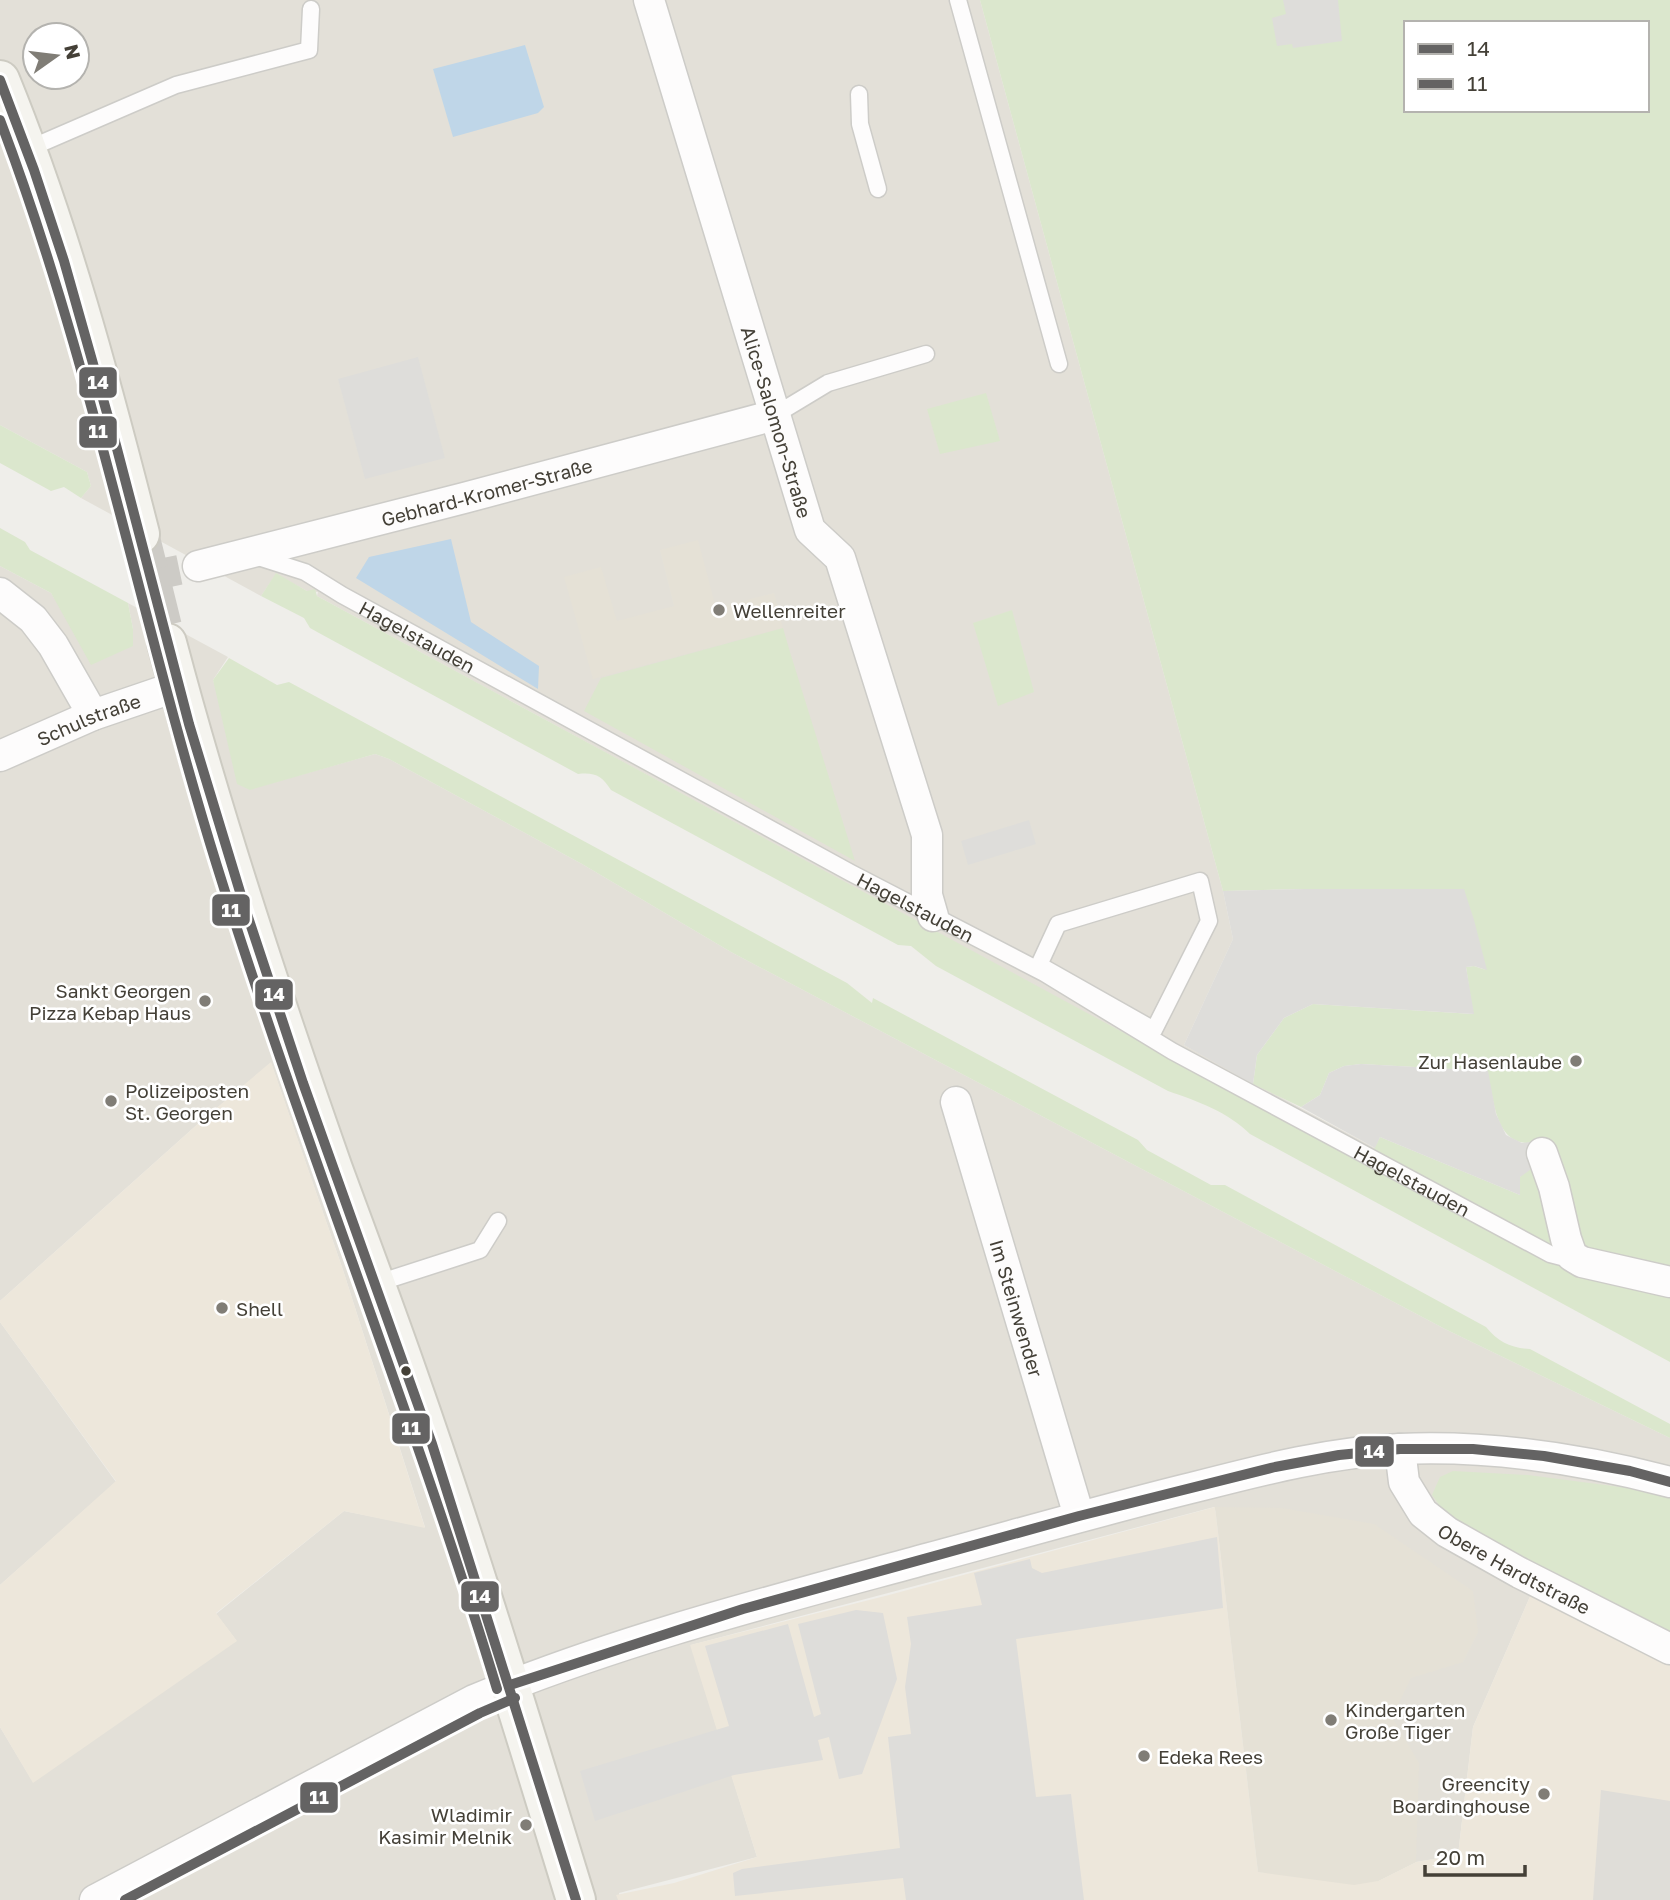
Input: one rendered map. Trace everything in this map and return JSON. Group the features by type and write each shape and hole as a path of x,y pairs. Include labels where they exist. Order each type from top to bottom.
{"street":[{"name":"Alice-Salomon-Straße","path":"649,0 810,530 841,558 927,835 927,895 933,916"},
{"path":"0,80 28,149 59,240 139,534"},
{"name":"Gebhard-Kromer-Straße","path":"198,566 775,415"},
{"path":"0,593 33,619 53,645 93,715"},
{"path":"167,643 238,887 496,1636 576,1900"},
{"name":"Schulstraße","path":"0,757 93,715 178,685"},
{"name":"Im Steinwender","path":"956,1102 1079,1516"},
{"path":"1542,1153 1572,1256 1581,1262"},
{"name":"Hagelstauden","path":"1581,1262 1670,1282"},
{"path":"95,1900 474,1700 509,1685 692,1624 1079,1516 1275,1467 1339,1455 1400,1449 1473,1449 1544,1456 1630,1471 1670,1482"},
{"name":"Obere Hardtstraße","path":"1400,1449 1404,1482 1423,1513 1447,1532 1520,1573 1670,1649"}],"lane":[{"path":"958,0 1059,364"},
{"path":"28,149 176,85 309,50 311,9"},
{"path":"859,94 860,124 878,189"},
{"path":"775,415 828,383 926,354"},
{"name":"Hagelstauden","path":"249,554 305,572 342,595 1044,974 1172,1051 1550,1254 1581,1262"},
{"path":"1200,881 1209,922 1154,1030 1039,965 1058,924 1200,881"},
{"path":"375,1284 480,1250 498,1221"}],"shaded area":[{"path":"0,0 980,0 1223,891 1233,939 1184,1045 1375,1148 1366,1165 317,596 318,592 307,591 276,574 261,596 81,498 91,486 87,472 0,425"},
{"path":"1283,0 1338,0 1342,41 1293,48 1292,44 1277,46 1272,18 1286,14"},
{"path":"418,357 445,458 365,479 338,379"},
{"name":"Wellenreiter","path":"698,540 716,608 774,593 783,628 593,679 564,577 601,567 617,621 674,606 660,550"},
{"path":"0,566 51,593 66,616 133,629 128,603 228,657 213,680 250,789 375,754 389,759 582,864 731,952 1445,1329 1670,1438 1670,1497 1651,1491 1542,1569 1473,1727 1458,1855 1416,1862 1378,1881 1214,1507 691,1645 757,1857 619,1893 620,1900 0,1900 0,1727 33,1782 236,1640 216,1614 344,1511 425,1527 343,1270 271,1063 200,1122 0,1301"},
{"path":"1029,820 1036,844 968,865 961,841"},
{"path":"1464,889 1487,970 1474,966 1466,967 1474,1014 1313,1004 1284,1018 1257,1055 1253,1084 1184,1045 1233,939 1223,891"},
{"path":"271,1062 343,1270 425,1528 344,1511 216,1613 237,1641 33,1783 0,1727 0,1585 116,1481 0,1322 0,1301"},
{"path":"1361,1064 1488,1071 1496,1114 1506,1135 1522,1143 1530,1142 1534,1167 1520,1177 1520,1195 1380,1137 1375,1148 1301,1107 1320,1095 1329,1073 1344,1066"},
{"path":"0,1322 116,1482 0,1585"},
{"path":"1215,1507 1258,1872 1378,1881 1416,1862 1458,1855 1473,1727 1542,1569 1670,1633 1670,1900 618,1900 616,1895 674,1883 757,1857 690,1645 889,1595"},
{"path":"1215,1507 1282,1508 1374,1524 1473,1591 1478,1632 1463,1662 1411,1678 1392,1717 1419,1763 1416,1862 1378,1881 1354,1885 1258,1872"},
{"path":"1217,1537 1223,1608 1016,1639 1036,1797 1071,1794 1084,1900 906,1900 903,1878 735,1896 733,1873 742,1869 900,1848 888,1737 911,1734 905,1687 911,1644 907,1617 982,1605 974,1573 1030,1559 1032,1568 1042,1573"},
{"path":"856,1610 883,1613 897,1679 862,1774 839,1779 829,1737 818,1740 823,1760 734,1775 595,1821 580,1771 729,1726 705,1646 788,1624 814,1717 821,1714 798,1624"},
{"path":"1601,1790 1670,1801 1670,1900 1593,1900"}],"green space":[{"path":"980,0 1670,0 1670,1362 1250,1134 1222,1113 1168,1091 936,966 911,946 898,945 611,790 597,776 578,774 310,628 304,618 261,596 276,573 307,591 315,589 317,596 1366,1164 1380,1137 1520,1195 1520,1177 1533,1154 1530,1143 1518,1141 1502,1128 1487,1071 1361,1064 1344,1066 1329,1073 1320,1095 1301,1107 1253,1084 1257,1055 1284,1018 1313,1004 1473,1014 1466,967 1474,966 1486,970 1305,889 1223,891"},
{"path":"986,393 1000,441 940,454 927,409"},
{"path":"0,425 87,472 91,486 81,498 64,487 51,491 0,463"},
{"path":"0,528 25,542 30,550 128,603 133,646 91,665 51,593 0,566"},
{"path":"1012,610 1034,692 998,706 973,623"},
{"path":"783,628 855,861 584,711 601,678"},
{"path":"229,658 277,685 289,682 847,983 872,1003 873,998 1138,1140 1147,1150 1211,1185 1225,1185 1486,1327 1505,1343 1530,1349 1670,1424 1670,1438 1445,1329 731,952 582,864 389,759 375,754 250,790 237,784 213,680"},
{"path":"1453,1471 1528,1475 1651,1491 1670,1497 1670,1633 1578,1590 1447,1516 1432,1495 1440,1477"}],"water":[{"path":"525,45 544,107 538,113 453,137 433,69"},
{"path":"451,539 471,622 539,666 538,689 356,578 369,557"}],"tunnel":[{"path":"140,534 167,643"},
{"path":"150,576 198,566"}],"transit line":[{"name":"14","path":"0,80 64,261 116,445 189,724 244,905 303,1083 432,1444 576,1900"},
{"name":"11","path":"0,120 33,211 62,304 189,773 217,866 285,1072 430,1482 497,1689"},
{"name":"14","path":"510,1685 743,1609 1079,1516 1275,1467 1339,1455 1400,1449 1473,1449 1544,1456 1630,1471 1670,1482"},
{"name":"11","path":"125,1900 480,1713 515,1698"}],"place":[{"name":"Wellenreiter","path":"719,610"},
{"name":"Sankt Georgen Pizza Kebap Haus","path":"205,1001"},
{"name":"Zur Hasenlaube","path":"1576,1061"},
{"name":"Polizeiposten St. Georgen","path":"111,1101"},
{"name":"Shell","path":"222,1308"},
{"name":"Kindergarten Große Tiger","path":"1331,1720"},
{"name":"Edeka Rees","path":"1144,1756"},
{"name":"Greencity Boardinghouse","path":"1544,1794"},
{"name":"Wladimir Kasimir Melnik","path":"526,1825"}]}
